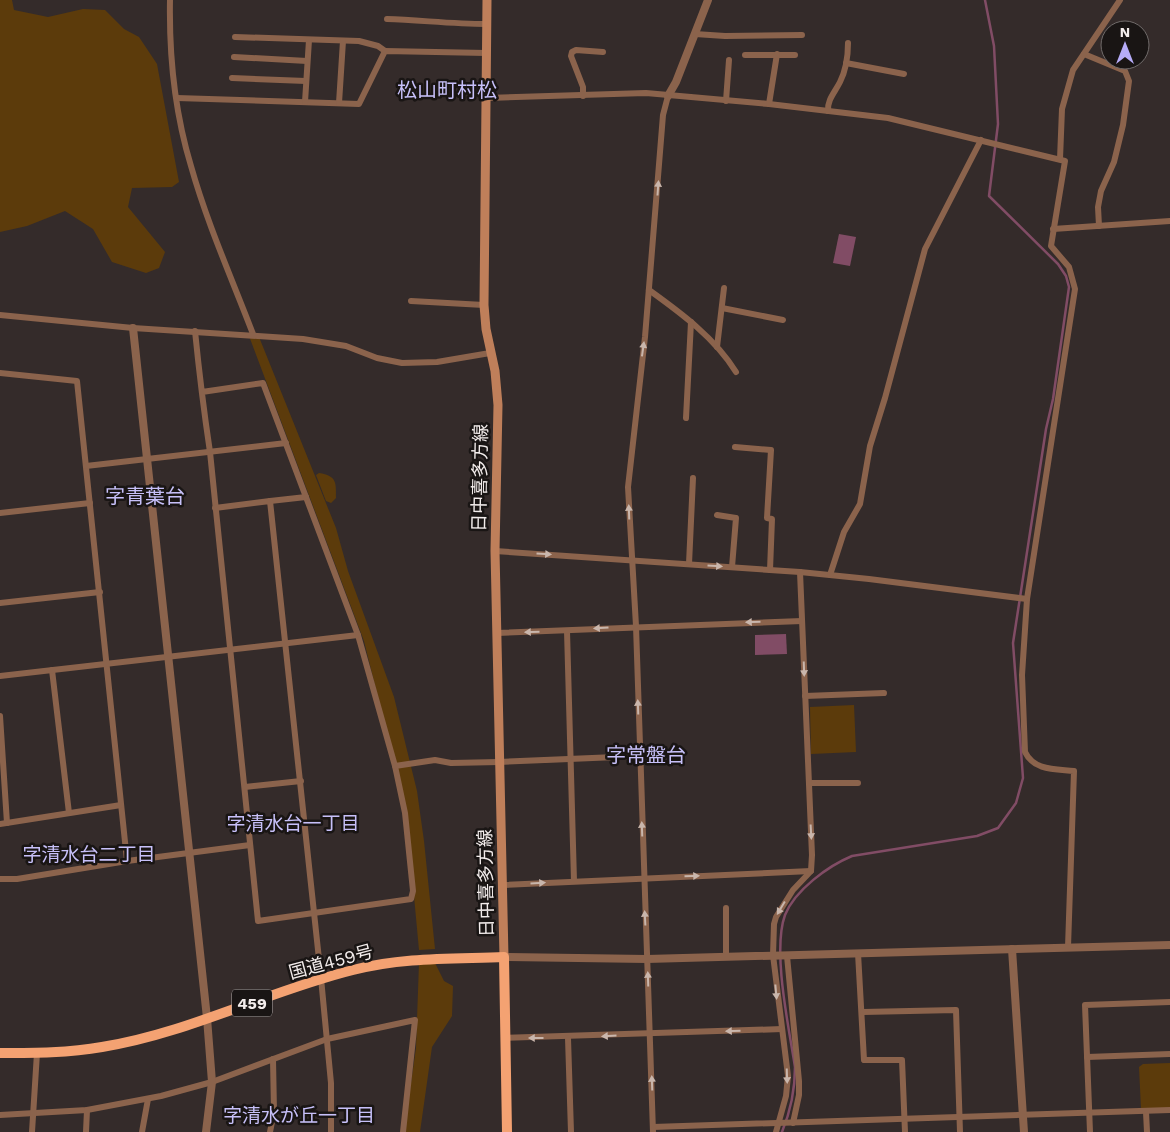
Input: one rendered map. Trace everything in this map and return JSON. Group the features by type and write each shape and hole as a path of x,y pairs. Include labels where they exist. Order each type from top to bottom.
{"highway":[{"name":"国道459号","path":"0,1053 37,1054 102,1047 150,1036 321,978 389,963 426,959 504,957"},
{"path":"504,957 507,1132"}],"main road":[{"name":"日中喜多方線","path":"487,0 484,305 490,353 495,371 498,405 495,551 504,957"}],"street":[{"path":"170,0 170,40 176,98 190,166 253,334"},
{"path":"708,0 676,82 668,96 663,115 649,290 628,487 636,626 653,1130 905,1118 960,1118 1170,1110"},
{"path":"1060,159 1062,109 1074,70 1120,0"},
{"path":"386,19 421,20 446,24 486,24"},
{"path":"695,34 725,36 802,35"},
{"path":"235,37 368,43 385,51 486,53"},
{"path":"305,102 309,40"},
{"path":"339,103 343,41"},
{"path":"828,111 828,104 841,81 846,63 848,43"},
{"path":"583,96 583,87 571,56 572,52 576,50 603,52"},
{"path":"176,98 359,104 385,51"},
{"path":"769,104 777,54"},
{"path":"1084,54 1125,71 1129,81 1119,146 1101,191 1098,207 1099,226"},
{"path":"745,55 794,55"},
{"path":"234,57 308,61"},
{"path":"726,101 729,60"},
{"path":"846,63 904,74"},
{"path":"232,78 306,81"},
{"path":"487,98 630,94 769,104 888,118 1065,161 1051,246 1069,267 1074,290 1027,600 1022,675 1025,752 1029,761 1034,764 1074,771 1068,947"},
{"path":"830,575 844,532 860,504 870,446 885,398 925,249 981,140"},
{"path":"1053,229 1170,220"},
{"path":"717,347 724,288"},
{"path":"649,290 691,322 717,347 736,372"},
{"path":"410,301 484,305"},
{"path":"722,308 783,320"},
{"path":"0,315 133,328 253,334 346,346 377,358 402,363 436,362 490,353"},
{"path":"686,418 691,322"},
{"path":"133,328 207,1018 212,1082 206,1132"},
{"path":"195,331 202,392 210,452 258,921 410,900 413,891 405,813 395,766 358,635 263,383 202,392"},
{"path":"0,373 77,381 127,861"},
{"path":"86,466 286,443"},
{"path":"735,447 771,450 767,518 772,519 770,570"},
{"path":"689,564 693,478"},
{"path":"215,508 306,497"},
{"path":"270,501 327,1039 331,1083 331,1132"},
{"path":"0,513 90,503"},
{"path":"717,515 736,518 732,567"},
{"path":"495,551 800,572 1027,600"},
{"path":"776,1132 786,1096 788,1076 773,955 776,917 793,890 811,871 800,572"},
{"path":"0,603 100,592"},
{"path":"497,633 567,631 636,626 802,621"},
{"path":"567,631 574,881"},
{"path":"0,676 285,645 358,635"},
{"path":"52,670 69,813"},
{"path":"805,696 884,693"},
{"path":"0,716 4,824 121,806"},
{"path":"395,766 435,760 451,763 640,756"},
{"path":"245,787 301,781"},
{"path":"809,783 858,783"},
{"path":"0,879 17,879 250,844"},
{"path":"502,885 811,871"},
{"path":"726,908 726,957"},
{"path":"504,957 647,959 1170,945"},
{"path":"1012,950 1024,1132"},
{"path":"858,954 863,1012 864,1060 902,1060 905,1132"},
{"path":"787,956 800,1081 793,1123"},
{"path":"1090,1132 1085,1004 1170,1002"},
{"path":"863,1012 956,1010 960,1132"},
{"path":"0,1116 87,1110 148,1099 212,1082 327,1039 415,1020 402,1132"},
{"path":"504,1038 568,1038 782,1029"},
{"path":"568,1038 571,1132"},
{"path":"32,1132 37,1054"},
{"path":"1087,1057 1170,1054"},
{"path":"270,1132 274,1112 273,1059"},
{"path":"142,1132 148,1099"},
{"path":"86,1132 87,1110"},
{"path":"1146,1112 1147,1132"}],"shaded area":[{"path":"0,0 12,0 14,10 48,17 83,9 105,10 124,29 139,37 157,64 179,182 172,187 132,188 128,207 165,252 159,268 146,273 112,262 93,229 65,211 27,226 0,232"},
{"path":"839,234 856,237 850,266 833,263"},
{"path":"249,336 259,337 336,528 348,571 394,697 417,791 435,949 419,950 406,810 364,641"},
{"path":"319,473 329,476 334,481 336,498 331,503 326,501 316,475"},
{"path":"786,634 787,654 755,655 755,635"},
{"path":"854,705 856,752 811,754 810,707"},
{"path":"419,963 435,963 444,981 453,986 452,1016 432,1047 420,1132 404,1132 416,1048"},
{"path":"1170,1063 1170,1108 1141,1109 1139,1067 1143,1064"}],"waterway":[{"path":"782,1132 792,1100 795,1067 783,990 780,948 781,930 785,915 796,897 823,872 852,856 977,836 998,828 1016,803 1023,778 1013,643 1046,429 1053,399 1069,287 1066,276 1058,264 989,196 998,124 994,46 985,0"}],"district":[{"name":"松山町村松","path":"447,90"},
{"name":"字青葉台","path":"145,496"},
{"name":"字常盤台","path":"646,755"},
{"name":"字清水台一丁目","path":"293,823"},
{"name":"字清水台二丁目","path":"89,854"},
{"name":"字清水が丘一丁目","path":"299,1115"}]}
